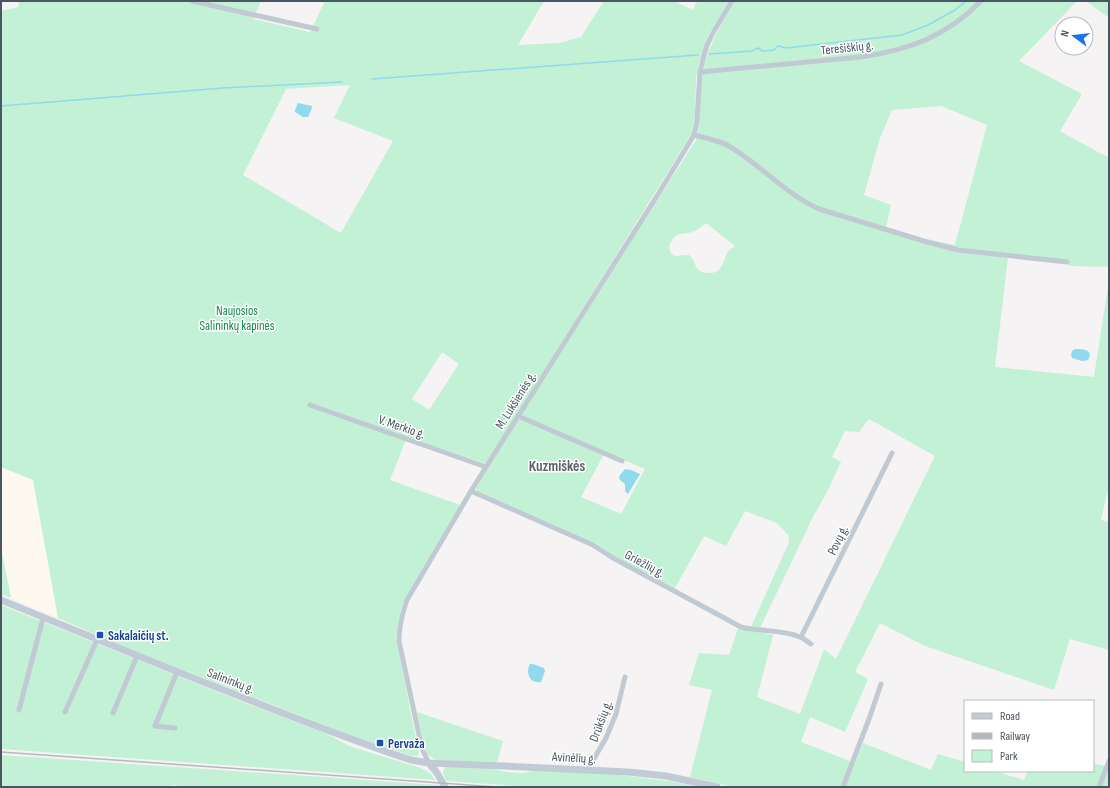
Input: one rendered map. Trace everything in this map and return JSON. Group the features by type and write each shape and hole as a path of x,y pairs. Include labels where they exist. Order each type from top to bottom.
{"main road":[{"name":"Salininkų g.","path":"1,600 97,640 304,722 390,754 429,763"},
{"name":"Avinėlių g.","path":"429,763 628,772 666,776 717,787"},
{"path":"429,763 437,773 444,787"}],"street":[{"path":"192,1 317,29"},
{"name":"M. Lukšienės g.","path":"429,763 422,749 399,641 401,619 407,600 471,491 694,135 697,121 700,72 703,59 707,45 714,31 732,1"},
{"name":"Terešiškių g.","path":"700,72 861,57 900,50 926,40 952,26 981,1"},
{"path":"694,135 725,144 742,155 792,194 819,209 958,250 1066,262"},
{"name":"V. Merkio g.","path":"310,405 486,467"},
{"path":"518,416 622,461"},
{"name":"Povų g.","path":"801,637 892,453"},
{"name":"Griežlių g.","path":"471,491 593,545 613,558 741,627 755,630 785,632 801,637 811,644"},
{"path":"19,710 43,618"},
{"path":"65,712 97,640"},
{"path":"113,712 137,656"},
{"path":"175,728 155,726 177,672"},
{"name":"Drūkšių g.","path":"588,769 606,738 616,714 625,677"},
{"path":"843,787 881,684"},
{"path":"1099,787 1109,761"}],"shaded area":[{"path":"1,467 33,480 58,618 11,598 1,548"}],"green space":[{"name":"Naujosios Salininkų kapinės","path":"18,1 261,1 253,19 310,32 325,1 544,1 518,45 559,43 581,37 604,1 674,1 693,10 697,1 729,1 708,36 699,62 696,79 695,114 692,133 486,464 407,437 390,480 460,505 410,590 402,605 399,617 396,638 419,754 417,756 412,756 358,738 124,647 58,618 33,480 1,467 1,11 19,7","holes":["350,85 334,118 393,141 341,233 243,175 286,89","442,352 459,364 429,410 412,399"]},
{"path":"735,1 1077,1 1062,16 1054,16 1054,25 1019,61 1082,94 1060,131 1109,158 1109,267 1069,266 1068,263 1008,257 995,367 1094,377 1109,280 1109,485 1101,520 1109,522 1109,650 1070,639 1054,690 925,646 880,623 855,672 868,679 845,732 810,717 801,742 855,763 863,743 931,770 938,754 964,762 964,772 997,772 1024,780 1028,772 1094,772 1094,763 1109,767 1109,787 732,787 690,777 712,690 689,685 699,653 729,655 738,628 773,635 757,697 800,714 824,649 836,659 935,456 869,419 859,432 845,431 832,457 841,462 760,628 751,627 789,542 788,535 777,523 745,511 726,546 704,536 675,588 615,557 597,544 477,491 476,488 564,346 696,140 698,133 703,72 713,41","holes":["941,106 987,125 955,245 922,238 886,227 891,205 864,195 880,138 892,110","706,223 735,246 729,250 721,267 715,272 711,273 699,270 689,255 676,256 671,254 669,247 674,238 679,234 695,231","605,452 645,469 621,514 581,497"]},
{"path":"1086,1 1109,1 1109,18"},
{"path":"1,548 11,598 1,594"},
{"path":"1,605 230,697 327,734 349,746 421,768 431,774 435,780 1,749"},
{"path":"417,712 503,741 497,762 438,760 430,756 425,750"},
{"path":"1,755 438,785 440,787 189,787 172,785 170,787 1,787"},
{"path":"447,767 492,769 523,773 537,770 619,775 675,782 700,787 532,787 446,781 443,773"}],"water":[{"path":"298,103 312,106 308,117 303,117 295,112"},
{"path":"1075,349 1086,350 1089,354 1088,360 1082,361 1072,358 1072,351"},
{"path":"625,469 640,474 628,494 625,491 625,484 619,478"},
{"path":"530,664 544,668 545,671 541,682 531,680 528,674"}],"waterway":[{"path":"709,54 752,51 758,48 763,51 774,50 778,46 786,48 902,35 928,25 955,10 966,1"},
{"path":"372,79 698,55"},
{"path":"1,106 223,88 342,82"}],"railway":[{"path":"1,752 497,787"}],"place":[{"name":"Sakalaičių st.","path":"100,635"},
{"name":"Pervaža","path":"380,743"}],"district":[{"name":"Kuzmiškės","path":"557,466"}]}
